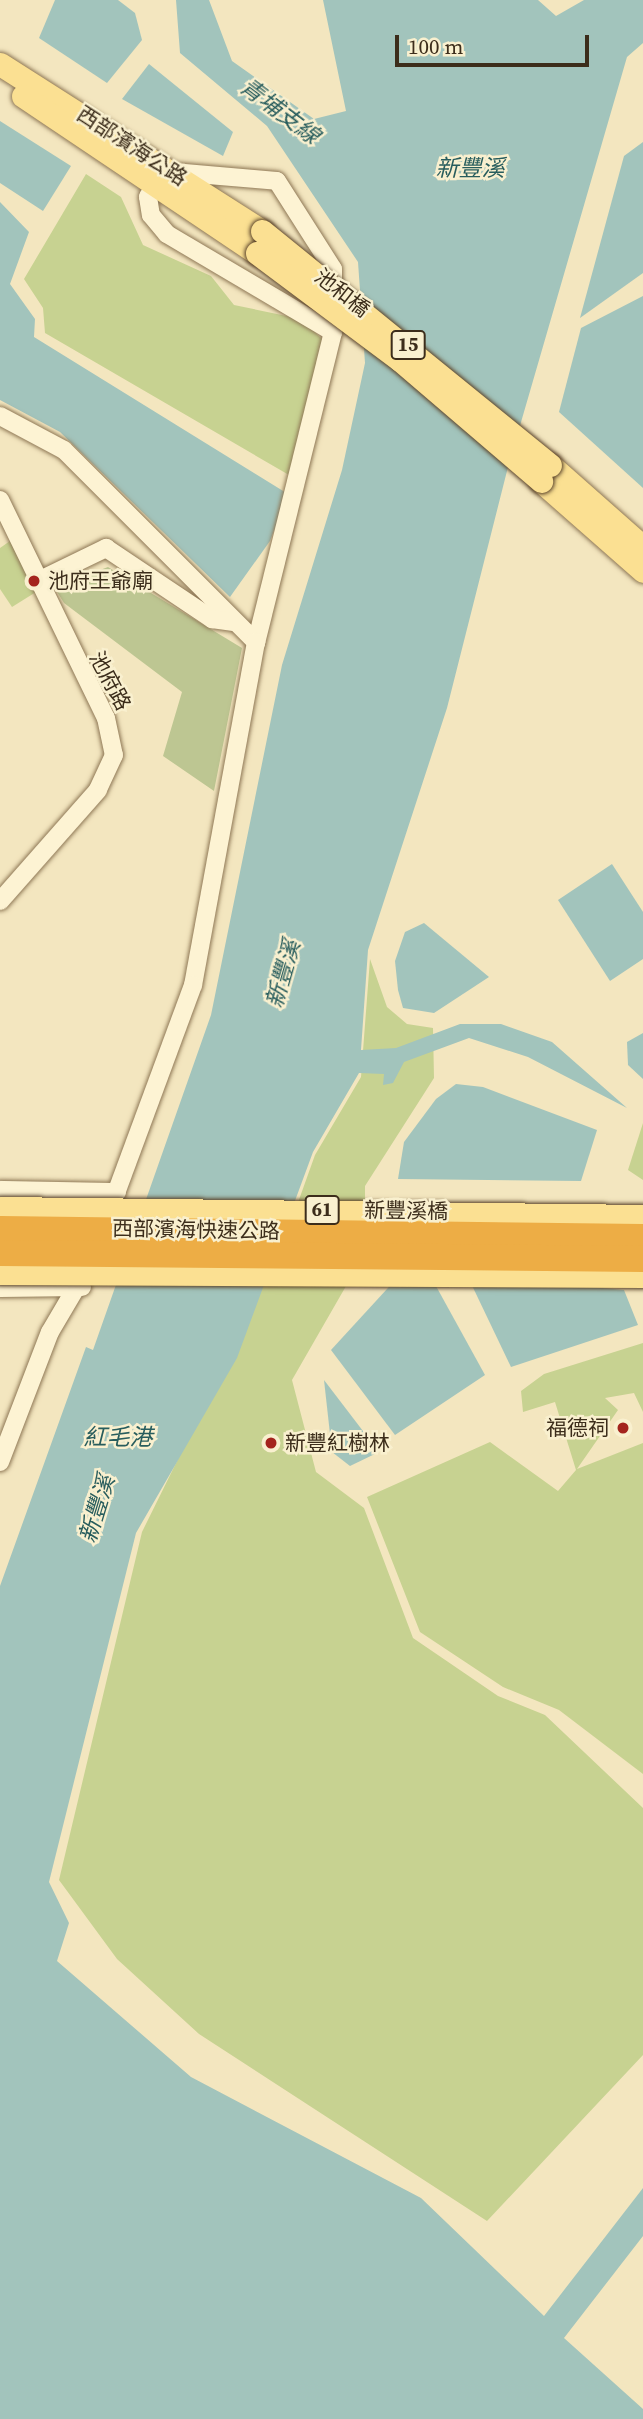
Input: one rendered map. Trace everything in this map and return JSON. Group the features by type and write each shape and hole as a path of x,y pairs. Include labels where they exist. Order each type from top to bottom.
{"highway":[{"name":"西部濱海快速公路","path":"0,1228 643,1237"},
{"name":"西部濱海快速公路","path":"0,1253 643,1259"}],"main road":[{"name":"西部濱海公路","path":"0,64 260,242"},
{"name":"西部濱海公路","path":"0,81 165,178"},
{"name":"池和橋","path":"260,242 400,360 545,473"},
{"name":"15","path":"545,473 643,547"},
{"name":"15","path":"545,473 643,571"},
{"name":"新豐溪橋","path":"0,1208 643,1216"},
{"path":"0,1273 643,1276"}],"street":[{"path":"0,1462 50,1332 82,1287 193,985 256,642 333,332 333,269 277,181 165,178 148,197 151,215 167,234 308,312 333,332"},
{"path":"308,312 333,293"},
{"path":"0,416 64,450 256,642"},
{"name":"池府路","path":"0,500 106,718 114,755 97,790 0,901"},
{"path":"38,581 106,548 212,619 234,622"},
{"path":"0,1190 117,1192"},
{"path":"32,1287 35,1190"},
{"path":"0,1288 82,1287"}],"green space":[{"path":"86,174 121,197 143,245 211,276 234,305 301,319 322,339 289,475 45,333 43,308 24,279"},
{"path":"10,541 36,592 12,607 0,589 0,548"},
{"path":"108,567 242,648 214,791 163,756 182,692 64,603 54,587"},
{"path":"370,959 387,1007 407,1024 433,1028 434,1078 365,1186 365,1253 292,1380 316,1472 364,1508 413,1638 498,1696 545,1715 643,1808 643,2055 487,2221 199,2034 117,1959 59,1880 142,1532 281,1250 315,1155 361,1077"},
{"path":"643,1123 643,1180 628,1170"},
{"path":"643,1343 643,1412 634,1393 605,1398 618,1410 577,1469 643,1443 643,1774 559,1710 503,1687 420,1632 367,1497 490,1442 558,1491 576,1470 555,1402 523,1412 521,1391 544,1374"}],"water":[{"path":"55,0 118,0 135,13 142,40 107,83 39,38"},
{"path":"176,0 209,0 232,61 314,119 346,111 323,0 538,0 556,16 584,0 643,0 643,43 627,57 508,467 447,708 368,950 361,1050 396,1048 460,1024 501,1024 552,1042 627,1108 528,1057 469,1038 404,1062 393,1083 383,1085 384,1074 359,1073 313,1152 237,1358 136,1533 49,1882 69,1923 57,1961 191,2077 421,2198 544,2316 643,2188 643,2236 564,2338 643,2409 643,2419 0,2419 0,1586 86,1347 93,1350 211,1015 282,665 342,470 365,363 358,262 267,126 180,53"},
{"path":"149,64 233,132 223,156 122,99"},
{"path":"0,121 71,166 43,211 0,183"},
{"path":"643,142 643,273 580,318 624,156"},
{"path":"0,202 29,232 10,284 35,319 34,337 288,494 270,541 230,597 60,432 0,400"},
{"path":"643,296 643,488 559,412 581,328"},
{"path":"612,864 643,912 643,959 610,981 558,900"},
{"path":"424,923 489,977 434,1013 403,1008 398,990 395,961 405,932"},
{"path":"643,1033 643,1079 628,1065 627,1042"},
{"path":"456,1084 483,1087 597,1130 581,1181 398,1179 404,1142 436,1099"},
{"path":"409,1265 431,1277 485,1375 395,1435 331,1350"},
{"path":"467,1275 624,1290 638,1325 511,1367"},
{"path":"324,1380 379,1452 350,1466 332,1452"}],"place":[{"name":"池府王爺廟","path":"34,581"},
{"name":"福德祠","path":"623,1428"},
{"name":"新豐紅樹林","path":"271,1443"}],"water label":[{"name":"青埔支線","path":"280,111"},
{"name":"新豐溪","path":"470,168"},
{"name":"新豐溪","path":"283,974"},
{"name":"紅毛港","path":"118,1437"},
{"name":"新豐溪","path":"97,1509"}]}
